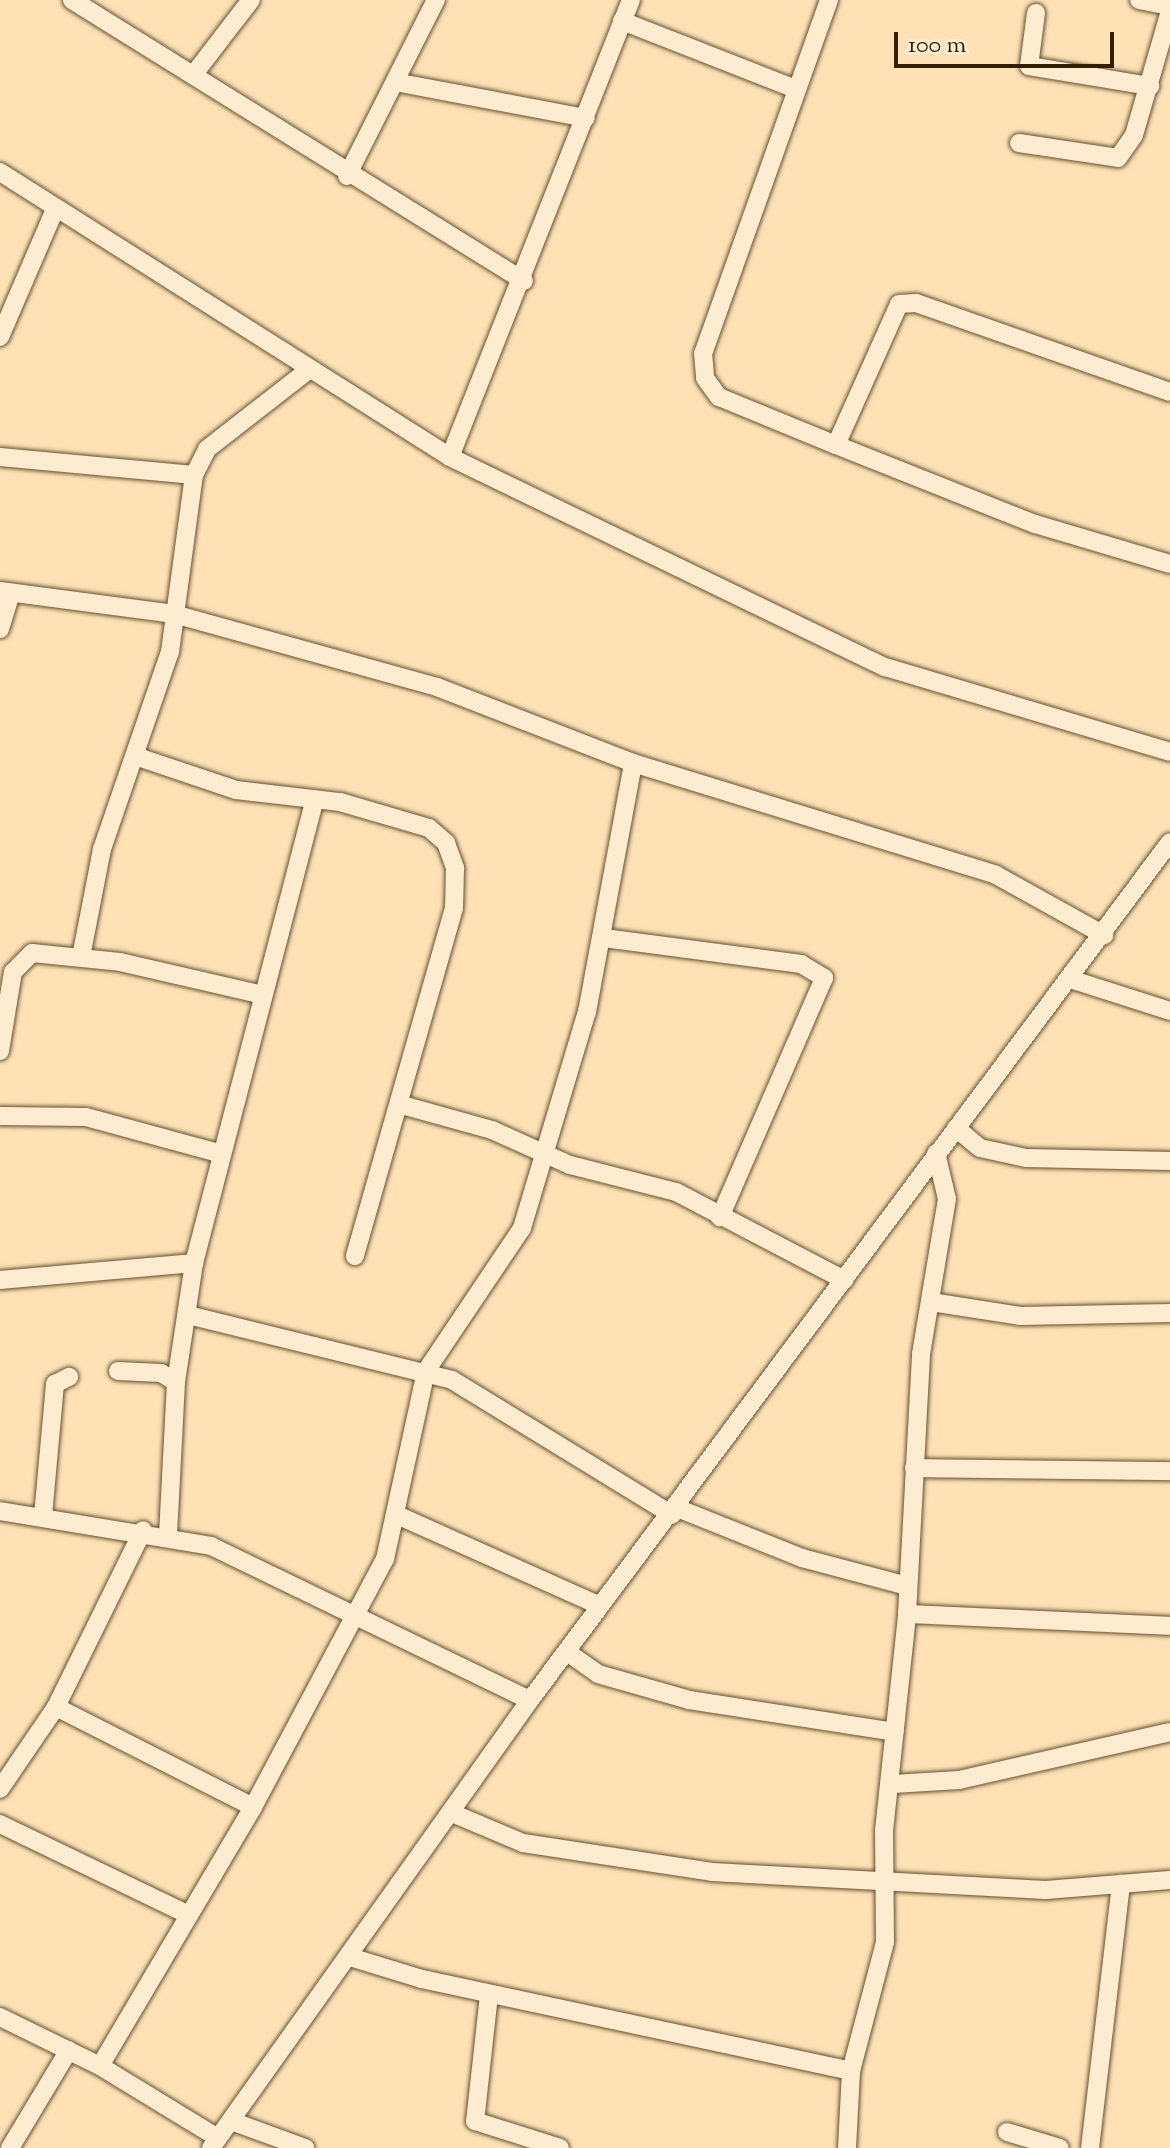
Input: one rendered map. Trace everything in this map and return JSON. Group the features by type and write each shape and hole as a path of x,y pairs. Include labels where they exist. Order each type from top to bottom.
{"street":[{"path":"72,0 194,74 347,176 524,281"},
{"path":"194,74 251,0"},
{"path":"347,176 436,0"},
{"path":"450,457 524,281 631,0"},
{"path":"829,0 793,88 703,353 705,378 719,397 836,445 1035,524 1170,564"},
{"path":"1019,143 1118,158 1150,86 1170,8 1139,0"},
{"path":"1036,13 1029,66 1150,86"},
{"path":"622,21 793,88"},
{"path":"395,82 586,118"},
{"path":"0,172 306,372 450,457 885,667 1170,752"},
{"path":"0,337 55,209"},
{"path":"836,445 899,304 916,303 1170,392"},
{"path":"81,957 102,849 170,652 194,475 207,449 306,372"},
{"path":"0,457 194,475"},
{"path":"0,629 5,592 174,614 437,687 539,720 633,763 996,875 1104,935"},
{"path":"135,756 189,779 315,800 429,828 446,843 455,868 454,908 402,1105 355,1256"},
{"path":"100,2066 253,1807 355,1614 397,1515 426,1371 504,1264 544,1155 604,938 633,763"},
{"path":"168,1535 176,1382 194,1263 315,800"},
{"path":"0,2017 100,2066 214,2143 234,2122 530,1700 674,1511 936,1153 1073,980 1170,842"},
{"path":"604,938 801,964 824,978 720,1217"},
{"path":"0,1051 18,960 32,953 81,957 263,995"},
{"path":"1073,980 1170,1011"},
{"path":"402,1105 492,1130 544,1155 676,1192 844,1280"},
{"path":"0,1116 86,1117 222,1154"},
{"path":"956,1128 980,1148 1026,1158 1170,1161"},
{"path":"847,2148 851,2071 880,1970 895,1732 907,1614 914,1468 931,1302 948,1189 936,1153"},
{"path":"0,1280 194,1263"},
{"path":"931,1302 1020,1316 1170,1313"},
{"path":"188,1315 426,1371 674,1511 802,1558 907,1586"},
{"path":"118,1371 161,1373 176,1382"},
{"path":"43,1516 55,1384 69,1377"},
{"path":"914,1468 1170,1471"},
{"path":"0,1511 168,1535 264,1565 355,1614 530,1700"},
{"path":"397,1515 600,1606"},
{"path":"0,1789 56,1707 143,1530"},
{"path":"907,1614 1170,1626"},
{"path":"567,1652 598,1674 689,1700 895,1732"},
{"path":"56,1707 253,1807"},
{"path":"893,1784 959,1780 1170,1732"},
{"path":"452,1813 523,1843 712,1872 1046,1890 1170,1880"},
{"path":"0,1824 189,1915"},
{"path":"1090,2148 1121,1884"},
{"path":"350,1957 489,1995 851,2071"},
{"path":"489,1995 475,2121 560,2148"},
{"path":"10,2148 69,2050"},
{"path":"234,2122 305,2148"},
{"path":"1007,2132 1060,2148"}]}
